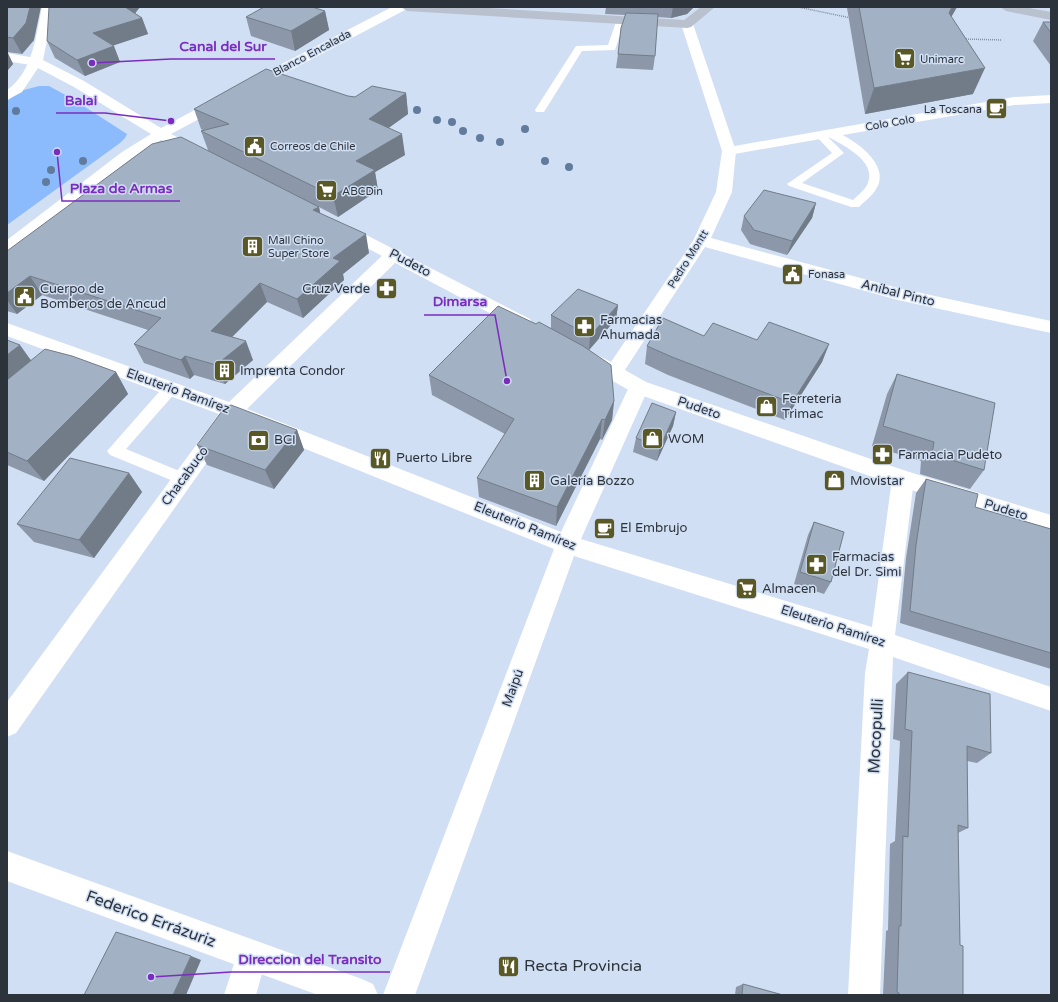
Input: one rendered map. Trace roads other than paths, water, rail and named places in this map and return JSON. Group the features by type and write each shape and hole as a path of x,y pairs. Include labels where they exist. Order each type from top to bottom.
{"main road":[{"path":"407,7 687,24 709,7"},
{"path":"1006,7 1050,14"}],"street":[{"path":"12,92 36,62 48,7"},
{"name":"Blanco Encalada","path":"7,248 127,155 160,134 400,7"},
{"name":"Pedro Montt","path":"614,372 701,241 724,192 729,151 687,24"},
{"path":"7,57 36,62 149,126 160,134 214,161"},
{"path":"12,92 41,82 68,80"},
{"name":"Colo Colo","path":"729,151 1014,101 1051,99"},
{"name":"Pudeto","path":"325,218 538,331"},
{"name":"Aníbal Pinto","path":"701,241 898,294 1051,327"},
{"name":"Chacabuco","path":"7,724 232,411 394,254"},
{"name":"Eleuterio Ramírez","path":"7,329 232,411 567,544 883,642 1051,698"},
{"name":"Pudeto","path":"572,350 639,387 903,479 1051,524"},
{"path":"50,366 68,351"},
{"name":"Maipú","path":"399,995 567,544 639,387"},
{"name":"Mocopulli","path":"864,995 878,673 903,479"},
{"name":"Federico Errázuriz","path":"7,866 251,956 362,995"},
{"path":"240,995 251,956"}],"lane":[{"path":"540,110 579,48 612,48 621,19"},
{"path":"825,134 863,154 873,167 873,184 855,205 793,184 839,153 825,134"},
{"path":"171,388 114,451 183,479"}],"place":[{"name":"Unimarc","path":"904,59"},
{"name":"Canal del Sur","path":"92,63"},
{"name":"La Toscana","path":"997,109"},
{"name":"Balai","path":"171,121"},
{"name":"Correos de Chile","path":"255,146"},
{"name":"Plaza de Armas","path":"57,152"},
{"name":"ABCDin","path":"327,191"},
{"name":"Mall Chino Super Store","path":"253,246"},
{"name":"Fonasa","path":"793,274"},
{"name":"Cruz Verde","path":"386,289"},
{"name":"Cuerpo de Bomberos de Ancud","path":"24,296"},
{"name":"Farmacias Ahumada","path":"584,327"},
{"name":"Imprenta Condor","path":"224,371"},
{"name":"Dimarsa","path":"507,381"},
{"name":"Ferreteria Trimac","path":"767,406"},
{"name":"WOM","path":"653,439"},
{"name":"BCI","path":"259,440"},
{"name":"Farmacia Pudeto","path":"882,455"},
{"name":"Puerto Libre","path":"381,458"},
{"name":"Galería Bozzo","path":"534,481"},
{"name":"Movistar","path":"834,481"},
{"name":"El Embrujo","path":"605,528"},
{"name":"Farmacias del Dr. Simi","path":"816,564"},
{"name":"Almacen","path":"747,589"},
{"name":"Recta Provincia","path":"508,966"},
{"name":"Direccion del Transito","path":"151,977"}]}
